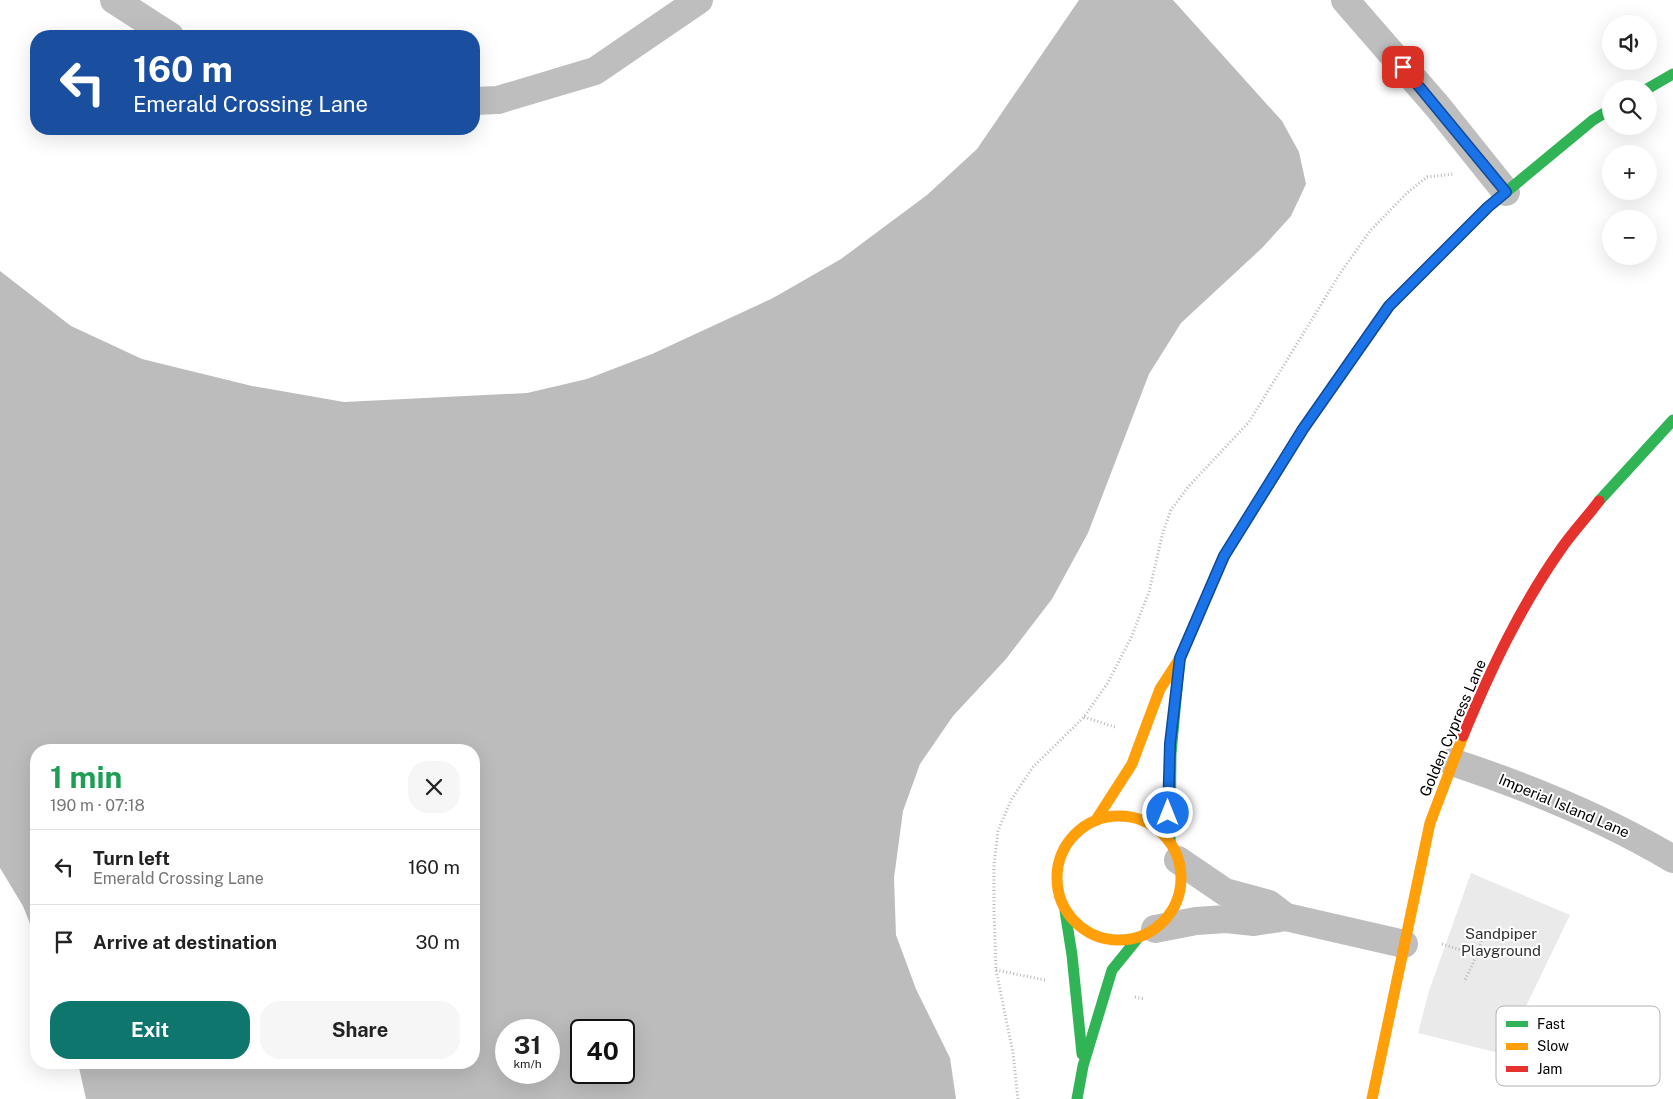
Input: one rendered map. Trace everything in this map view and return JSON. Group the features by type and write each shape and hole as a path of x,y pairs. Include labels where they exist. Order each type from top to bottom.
{"street":[{"path":"114,0 161,30"},
{"path":"480,101 498,100 595,71 700,0"},
{"path":"1345,0 1506,192"},
{"path":"1657,83 1673,74"},
{"path":"1096,820 1132,764 1160,690 1180,658 1224,556 1303,429 1389,306 1488,207 1602,114"},
{"name":"Golden Cypress Lane","path":"1372,1099 1430,823 1452,762 1482,690 1516,623 1561,549 1610,488 1673,420"},
{"path":"1077,1099 1083,1066 1112,970 1146,933 1169,916 1178,898 1181,879 1174,851 1168,799 1170,744 1180,658"},
{"name":"Imperial Island Lane","path":"1452,762 1522,786 1638,838 1673,859"},
{"path":"1083,1066 1072,955 1065,911 1058,891 1057,869 1063,848 1077,832 1096,820 1117,816 1138,819 1156,828 1174,851 1225,892 1269,904 1286,917"},
{"path":"1065,911 1080,927 1099,938 1118,941 1196,921 1226,920 1254,922 1286,917 1404,944"}],"path":[{"path":"1018,1099 1013,1053 996,970 994,909 994,865 998,831 1011,800 1033,767 1084,717 1107,684 1131,638 1149,592 1163,532 1171,510 1188,487 1249,422 1341,272 1370,231 1407,193 1428,177 1489,170"},
{"path":"1464,982 1477,955 1485,928"},
{"path":"1442,944 1477,955"}],"green space":[{"name":"Sandpiper Playground","path":"1471,873 1570,915 1526,1006 1496,1006 1496,1052 1418,1033 1429,991"}],"shaded area":[{"path":"1079,0 1173,0 1282,121 1299,152 1306,184 1291,216 1262,248 1181,323 1149,374 1088,533 1052,599 1006,659 953,716 920,764 903,811 894,878 896,935 916,989 950,1058 956,1099 86,1099 79,1069 480,1069 480,744 30,744 30,924 23,906 0,868 0,271 71,326 142,359 252,386 344,402 527,393 587,379 652,354 773,298 841,259 927,195 977,149"}],"traffic: fast":[{"path":"1657,83 1673,74"},
{"path":"1452,243 1488,207 1602,114"},
{"path":"1599,501 1673,420"},
{"path":"1170,842 1171,754 1179,667"},
{"path":"1065,911 1072,955 1082,1054"},
{"path":"1077,1099 1083,1066 1112,970 1138,938"}],"traffic: slow":[{"path":"1096,820 1132,764 1160,689 1180,658 1224,556 1269,484"},
{"path":"1372,1099 1430,823 1463,736"},
{"path":"1119,816 1143,821 1163,834 1176,854 1181,878 1176,902 1163,922 1143,935 1119,940 1095,935 1075,922 1062,902 1057,878 1062,854 1075,834 1095,821 1119,816"}],"traffic: jam":[{"path":"1269,484 1303,429 1389,306 1452,243"},
{"path":"1463,736 1495,664 1532,594 1565,543 1599,501"}],"route":[{"path":"1168,813 1170,744 1180,658 1224,556 1303,429 1389,306 1488,207 1506,192 1403,67"}]}
